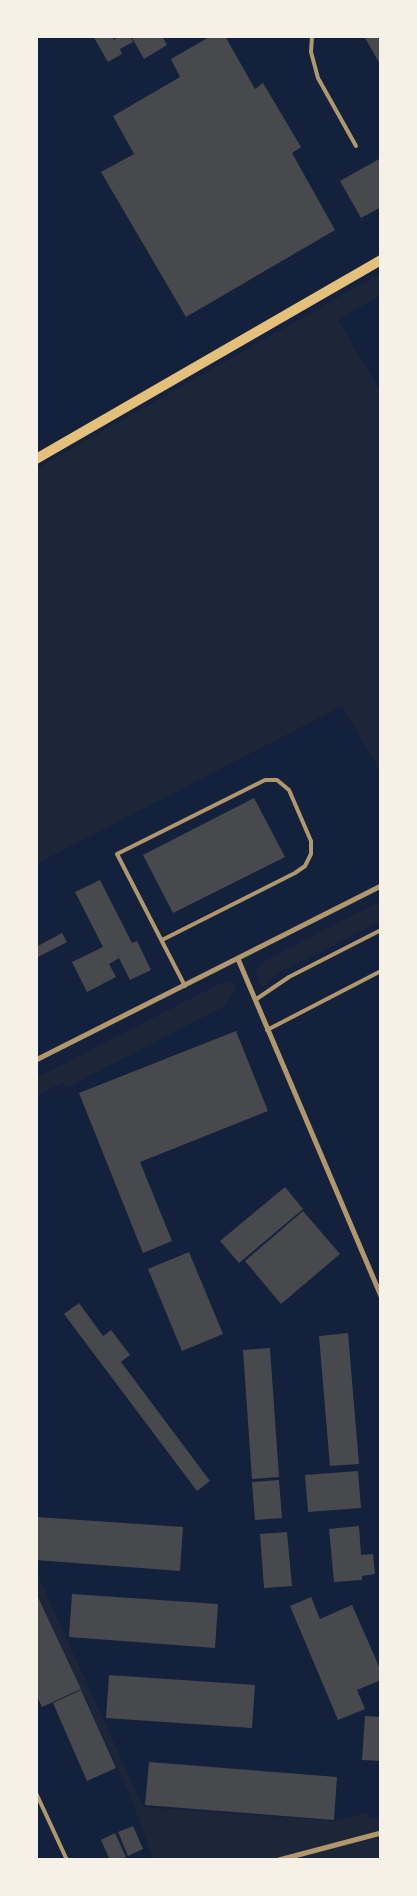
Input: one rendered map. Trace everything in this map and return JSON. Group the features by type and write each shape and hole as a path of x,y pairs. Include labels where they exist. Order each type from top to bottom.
{"main road":[{"path":"36,459 381,260"}],"street":[{"path":"36,1060 381,886"},
{"path":"238,959 381,1296"},
{"path":"279,1860 381,1833"}],"lane":[{"path":"312,36 311,52 318,78 356,146"},
{"path":"162,940 295,873 305,866 311,854 312,841 290,790 277,780 265,780 117,854 184,986"},
{"path":"255,1000 289,977 381,930"},
{"path":"267,1030 381,971"},
{"path":"36,1793 67,1860"}],"shaded area":[{"path":"381,273 381,295 338,320 381,392 381,773 342,706 36,864 36,469"},
{"path":"381,901 381,921 278,973 262,988 258,978 258,969 264,961"},
{"path":"231,982 237,987 225,1006 66,1088 63,1082 36,1096 36,1078 221,983"},
{"path":"36,1571 143,1807 337,1821 368,1812 371,1819 381,1817 381,1860 154,1860 129,1793 36,1591"}],"building":[{"path":"93,36 112,36 114,40 119,36 130,36 133,42 120,49 122,54 108,62"},
{"path":"131,36 162,36 167,45 144,59"},
{"path":"211,36 225,36 255,89 263,83 301,147 292,153 335,230 186,317 101,172 134,154 113,116 180,77 171,59"},
{"path":"364,36 381,36 381,66"},
{"path":"381,158 381,207 361,218 340,181"},
{"path":"254,798 285,857 173,913 143,855"},
{"path":"100,880 132,943 137,941 151,970 130,980 119,958 109,964 116,977 87,992 72,962 103,947 75,892"},
{"path":"62,933 67,942 36,958 36,947"},
{"path":"236,1031 268,1111 140,1162 172,1241 143,1253 79,1093"},
{"path":"285,1187 303,1209 239,1263 220,1241"},
{"path":"303,1211 340,1254 281,1304 245,1261"},
{"path":"189,1252 223,1334 182,1351 148,1269"},
{"path":"79,1303 103,1336 111,1330 130,1355 121,1362 210,1481 197,1491 64,1314"},
{"path":"348,1333 359,1464 330,1466 319,1336"},
{"path":"270,1348 279,1477 252,1479 243,1350"},
{"path":"358,1471 361,1508 308,1512 305,1475"},
{"path":"279,1480 282,1518 255,1520 252,1482"},
{"path":"36,1517 183,1527 180,1571 36,1560"},
{"path":"359,1526 361,1555 373,1554 375,1574 362,1576 362,1580 334,1582 329,1529"},
{"path":"287,1532 292,1586 264,1588 260,1534"},
{"path":"36,1593 81,1689 42,1707 36,1694"},
{"path":"72,1594 218,1604 215,1648 69,1637"},
{"path":"311,1597 320,1619 352,1605 381,1671 381,1680 357,1690 365,1709 338,1720 290,1606"},
{"path":"109,1675 255,1685 252,1728 106,1718"},
{"path":"81,1690 116,1768 87,1781 53,1703"},
{"path":"365,1716 381,1717 381,1761 362,1760"},
{"path":"149,1762 337,1777 334,1820 145,1805"},
{"path":"133,1826 143,1849 128,1856 118,1832"},
{"path":"115,1833 126,1857 120,1860 110,1860 101,1840"}]}
